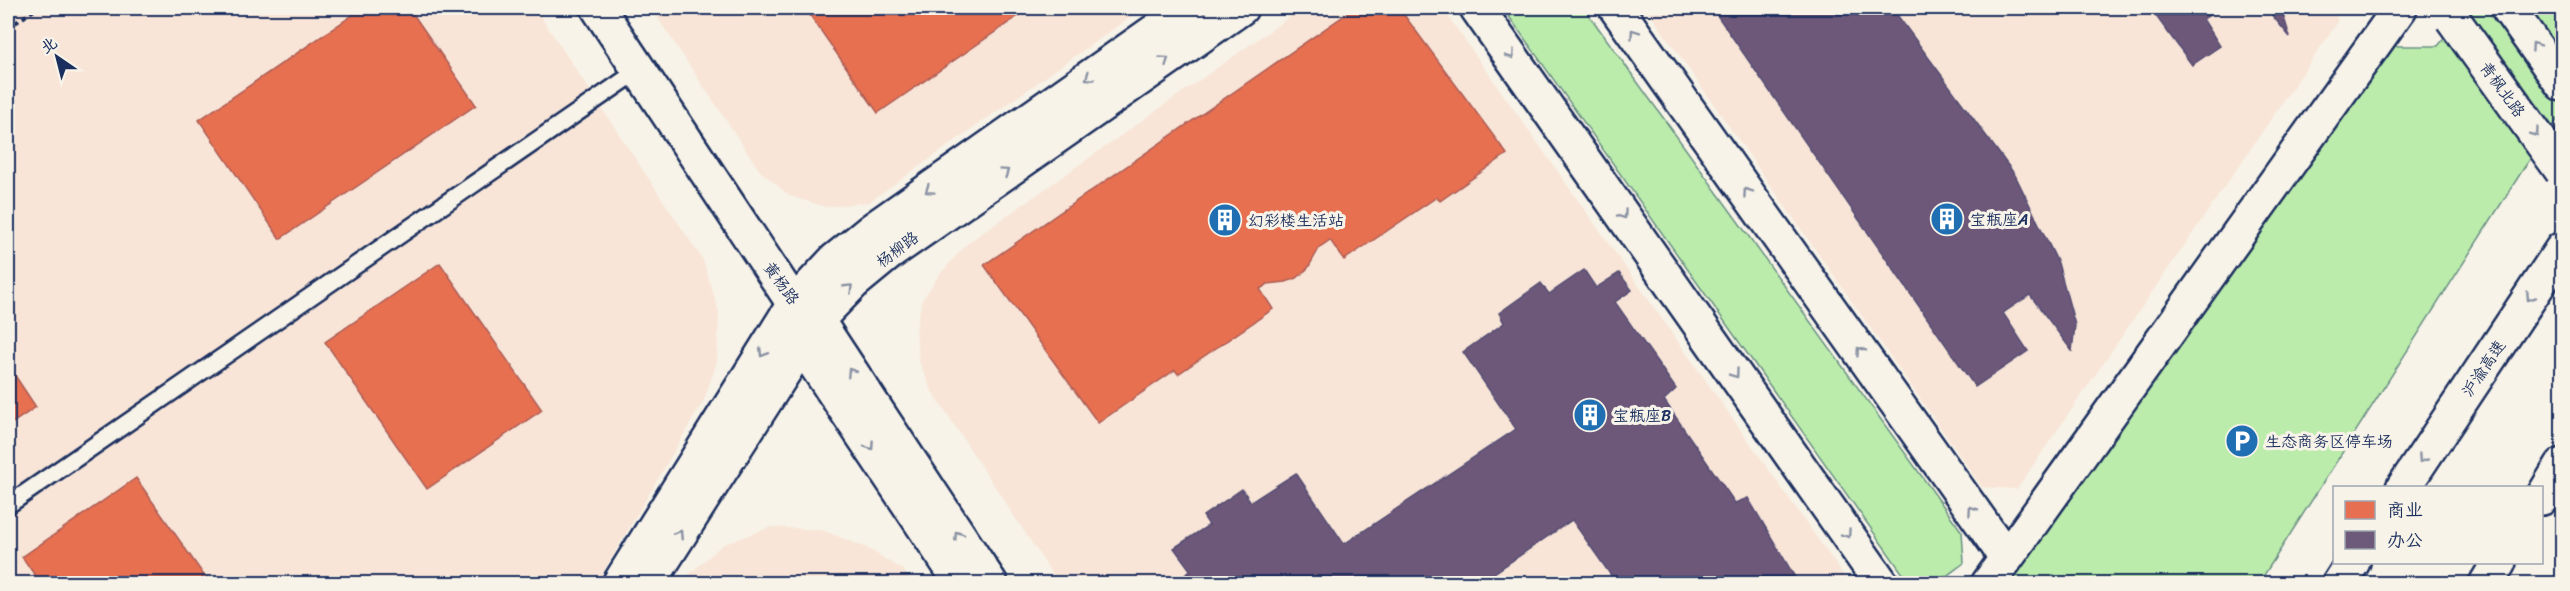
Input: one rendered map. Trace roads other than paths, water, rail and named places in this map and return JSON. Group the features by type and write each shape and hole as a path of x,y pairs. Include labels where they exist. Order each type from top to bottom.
{"main road":[{"name":"黄杨路","path":"598,8 804,322 991,584"},
{"name":"杨柳路","path":"648,584 804,322 835,260 872,230 1188,8"},
{"name":"杨柳路","path":"619,584 804,322 888,254 1241,8"},
{"path":"1478,8 1882,584"},
{"path":"1616,8 2006,557"},
{"path":"1988,584 2400,8"},
{"path":"2508,8 2562,84"},
{"name":"青枫北路","path":"2448,13 2562,171"},
{"name":"沪渝高速","path":"2404,486 2562,249"},
{"path":"804,322 962,584"},
{"path":"2543,495 2562,465"},
{"path":"2339,584 2352,564"},
{"path":"2486,584 2498,564"}],"lane":[{"path":"8,506 639,70"}],"place":[{"name":"宝瓶座A","path":"1947,219"},
{"name":"幻彩楼生活站","path":"1225,220"},
{"name":"宝瓶座B","path":"1590,415"},
{"name":"生态商务区停车场","path":"2242,441"}]}
